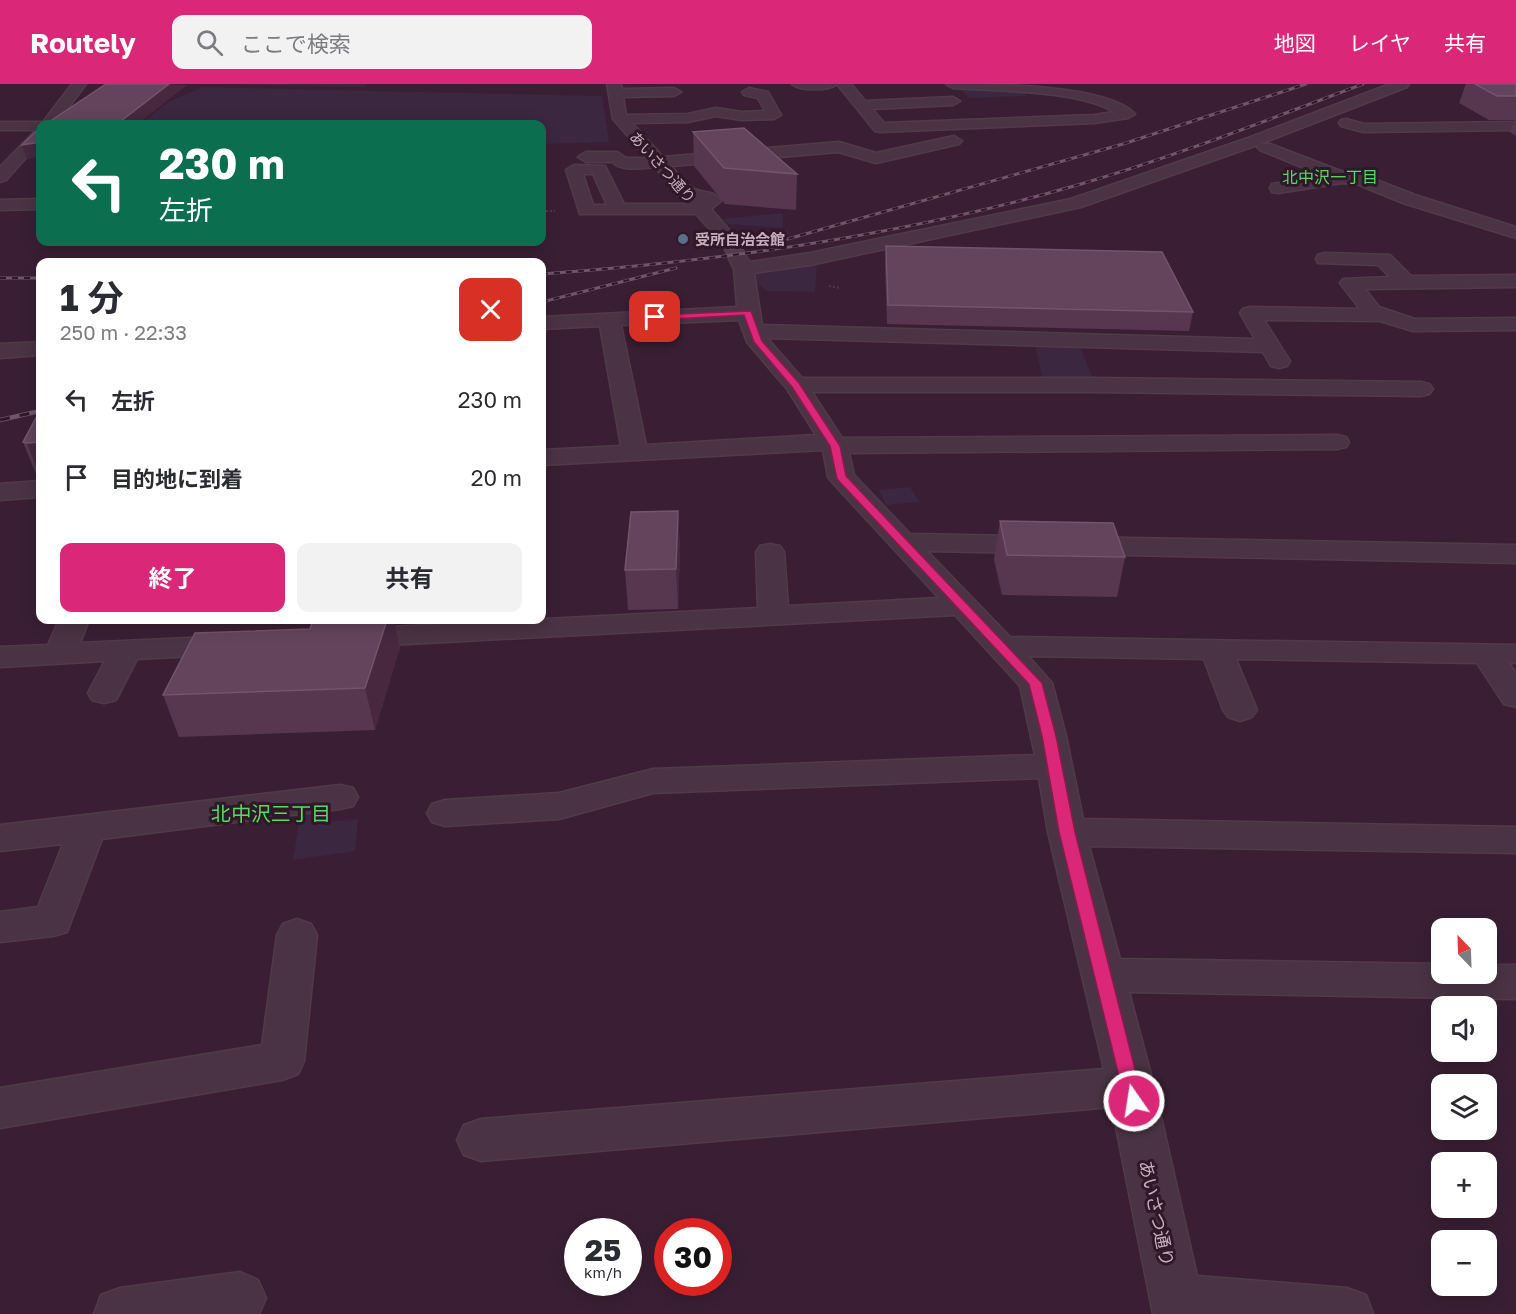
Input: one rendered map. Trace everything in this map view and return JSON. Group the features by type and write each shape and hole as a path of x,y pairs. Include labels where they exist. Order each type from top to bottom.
{"street":[{"path":"52,120 79,84"},
{"path":"799,84 830,84"},
{"path":"844,84 880,128 1094,119 1128,114 1122,108 1075,95 952,84"},
{"path":"738,256 810,259 1075,203 1253,141 1402,84"},
{"path":"615,89 674,92"},
{"name":"あいさつ通り","path":"615,89 620,120 685,193 701,194 711,198 711,204 700,209 738,256 750,322 758,342 796,385 833,444 841,477 1036,683 1067,832 1131,1086 1173,1310"},
{"path":"774,115 756,93 781,94"},
{"path":"705,95 716,112"},
{"path":"862,105 1020,99 1045,120"},
{"path":"1415,111 1444,127"},
{"path":"620,120 688,118 716,112 742,116 794,114"},
{"path":"1394,118 1424,127"},
{"path":"1346,123 1364,128 1516,126"},
{"path":"0,126 36,126"},
{"path":"3,170 36,138"},
{"path":"586,158 617,157 622,163 658,162 839,147 876,158 954,141"},
{"path":"1308,148 1271,149 1339,176 1360,179 1409,199 1516,233"},
{"path":"1278,188 1373,170"},
{"path":"1367,198 1409,199"},
{"path":"0,205 36,204"},
{"path":"618,210 700,209"},
{"path":"1325,259 1383,259 1406,282"},
{"path":"1295,387 1250,313 1375,316 1350,283 1516,281"},
{"path":"1371,311 1413,325 1516,324"},
{"path":"609,320 635,453"},
{"path":"546,323 609,320 750,322 1270,346"},
{"path":"0,351 36,349"},
{"path":"796,385 1421,389"},
{"path":"546,458 833,444 1337,442"},
{"path":"0,492 36,489"},
{"path":"902,542 1516,554"},
{"path":"770,552 774,616"},
{"path":"322,640 962,606"},
{"path":"60,654 72,624"},
{"path":"0,657 264,643"},
{"path":"1002,646 1501,654 1516,697"},
{"path":"104,693 126,651"},
{"path":"1218,651 1240,710"},
{"path":"445,813 558,806 653,781 1055,766"},
{"path":"0,838 340,796"},
{"path":"0,927 53,921 88,827"},
{"path":"1067,832 1516,840"},
{"path":"0,1108 282,1060 297,935"},
{"path":"1102,975 1516,982"},
{"path":"481,1140 1131,1086"},
{"path":"120,1314 240,1294"},
{"path":"1173,1310 1347,1314"}],"shaded area":[{"path":"215,84 368,84 363,87"},
{"path":"957,86 1020,91 1027,96 970,98"},
{"path":"203,87 602,96 609,142 546,144 546,120 146,120 168,102"},
{"path":"783,213 783,228 728,224 722,219"},
{"path":"817,260 815,292 768,291 758,285 755,272"},
{"path":"1035,344 1079,345 1093,379 1043,380"},
{"path":"910,487 919,502 886,505 879,490"},
{"path":"314,813 327,822 358,819 355,851 293,860 300,816"}],"building":[{"path":"106,84 169,84 122,120 52,120"},
{"path":"1475,84 1516,84 1516,96 1497,96"},
{"path":"744,128 797,174 724,168 693,132"},
{"path":"36,131 36,143 22,145"},
{"path":"886,246 1162,252 1193,312 888,305"},
{"path":"36,418 36,442 23,442"},
{"path":"678,511 676,569 625,570 631,512"},
{"path":"1000,521 1113,523 1125,557 1007,555"},
{"path":"312,624 386,624 365,688 163,695 195,633 310,629"}],"tunnel":[{"path":"730,241 738,259"}],"railway":[{"path":"777,242 1123,144 1306,84"},
{"path":"546,274 678,262 746,253 949,218 1117,173 1223,137 1363,84"},
{"path":"731,248 786,233"},
{"path":"546,301 676,268"},
{"path":"0,278 36,278"},
{"path":"0,420 36,412"}],"place":[{"name":"受所自治会館","path":"683,239"}],"district":[{"name":"北中沢一丁目","path":"1330,177"},
{"name":"北中沢三丁目","path":"271,813"}],"route":[{"path":"655,317 748,313 758,342 796,385 835,446 841,477 1036,683 1049,736 1067,832 1134,1101"}]}
